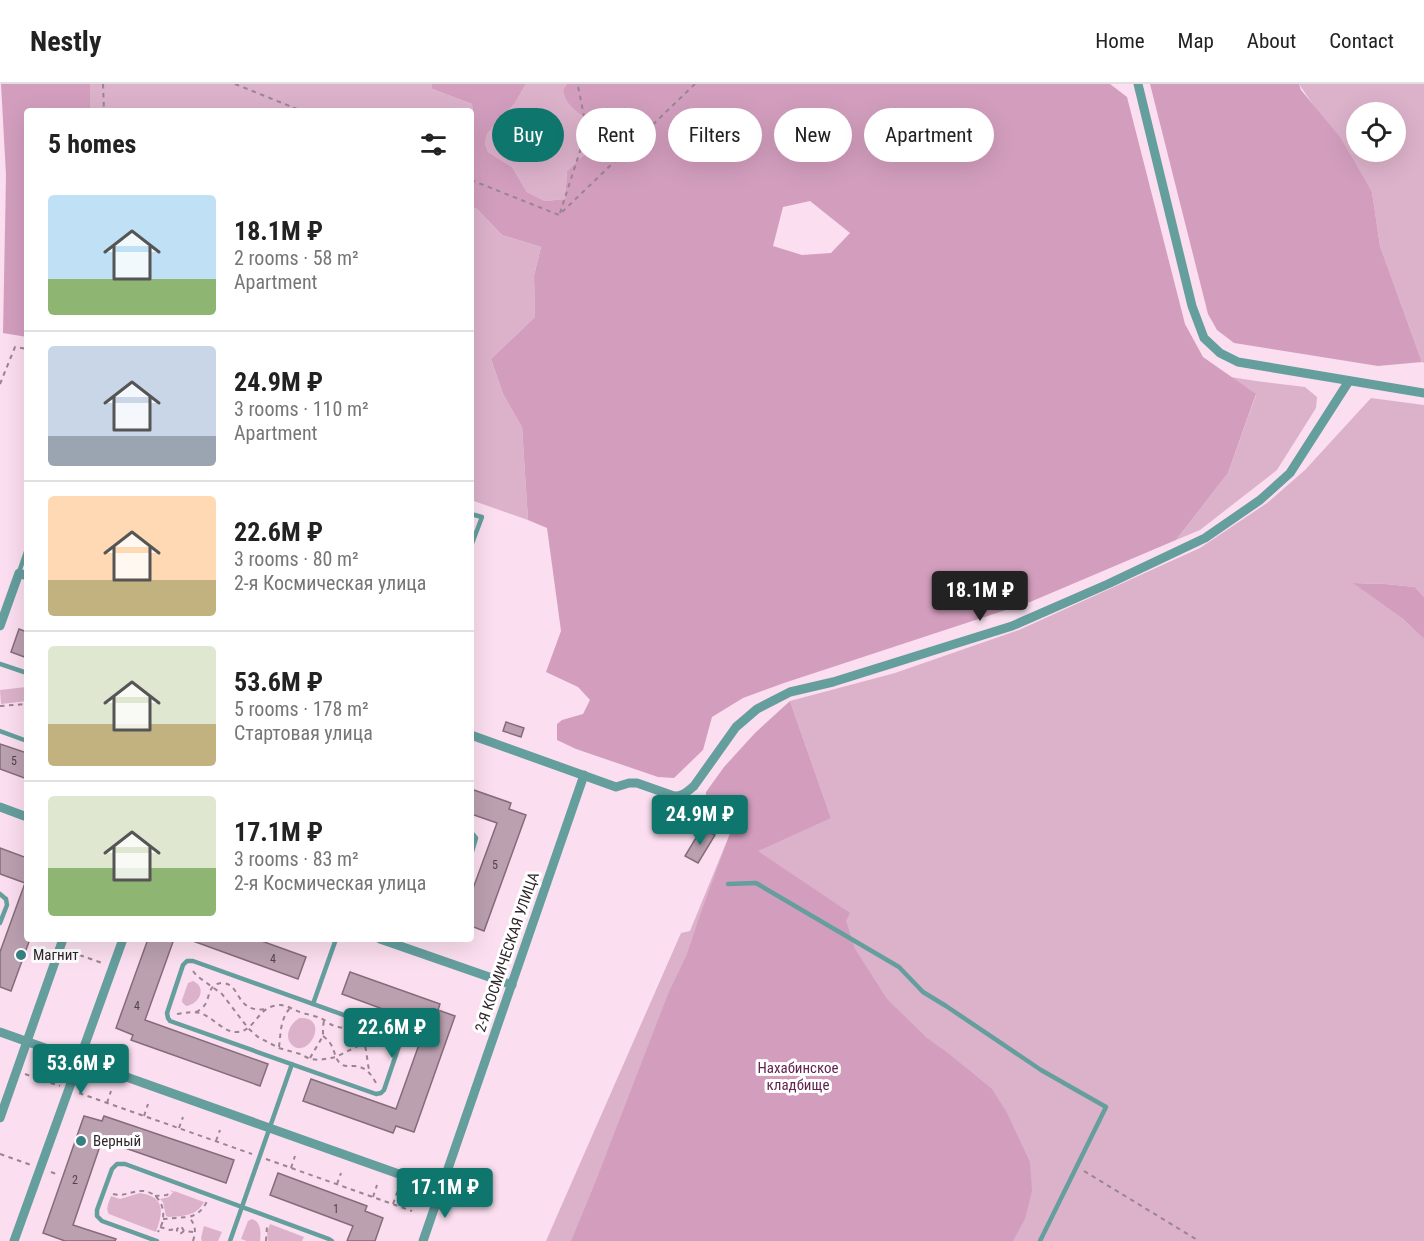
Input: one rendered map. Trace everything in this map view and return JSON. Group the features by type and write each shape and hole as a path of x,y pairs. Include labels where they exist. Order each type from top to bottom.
{"street":[{"path":"1138,84 1192,306 1204,338 1220,353 1238,362 1424,393"},
{"path":"474,736 616,787 637,783 680,796 694,786 736,728 757,709 790,692 833,682 1012,626 1205,538 1260,500 1290,473 1349,381"},
{"path":"0,626 23,574"},
{"name":"2-Я КОСМИЧЕСКАЯ УЛИЦА","path":"423,1241 584,775"},
{"path":"0,807 24,816"},
{"path":"14,1241 122,942"},
{"path":"389,942 512,985"},
{"path":"0,1118 62,943"},
{"path":"0,1032 441,1189"}],"lane":[{"path":"474,514 482,517 474,538"},
{"path":"0,664 24,672"},
{"path":"0,731 24,740"},
{"path":"728,884 756,883 858,943 898,967 922,992 1041,1070 1106,1107 1040,1241"},
{"path":"0,894 6,899 7,904 0,923"},
{"path":"313,1004 335,942"},
{"path":"187,961 193,961 298,998 400,1037 401,1041 381,1093 376,1094 170,1021 167,1013 183,965 187,961"},
{"path":"230,1241 292,1064"},
{"path":"156,1241 102,1221 97,1216 97,1210 112,1170 117,1164 125,1164 332,1241"}],"path":[{"path":"103,84 104,108"},
{"path":"235,84 295,108"},
{"path":"559,215 581,148 585,121 579,84"},
{"path":"559,215 695,84"},
{"path":"474,181 559,215"},
{"path":"0,384 15,347 24,348"},
{"path":"0,706 24,704"},
{"path":"62,943 113,967"},
{"path":"187,961 197,976 222,994 248,1028 258,1037 279,1048 319,1060 336,1057 364,1043 400,1037"},
{"path":"168,1018 177,1014 196,1012 203,1008 212,987 225,983 231,985 245,1005 252,1009 267,1009"},
{"path":"279,1048 283,1020 298,998"},
{"path":"196,1012 233,1032 248,1028 267,1009 276,1005 284,1005 332,1025 352,1030 360,1036 366,1047 366,1063 381,1093"},
{"path":"310,1059 323,1036 324,1020"},
{"path":"323,1036 330,1041 341,1064 363,1068 370,1072"},
{"path":"17,1071 412,1211"},
{"path":"107,1103 111,1091"},
{"path":"144,1116 148,1104"},
{"path":"179,1128 183,1117"},
{"path":"216,1142 220,1130"},
{"path":"291,1168 295,1156"},
{"path":"1077,1167 1199,1241"},
{"path":"337,1184 341,1173"},
{"path":"393,1204 403,1175"},
{"path":"104,1192 118,1196 142,1191 155,1196 167,1195 172,1192 175,1183"},
{"path":"373,1197 377,1185"},
{"path":"163,1219 189,1217 197,1214 202,1210 209,1195"},
{"path":"155,1196 162,1206 163,1219 156,1241"},
{"path":"189,1217 195,1226 193,1241"},
{"path":"266,1241 269,1217"},
{"path":"160,1227 170,1230 181,1226 184,1230 195,1233"}],"green space":[{"path":"1,84 90,84 90,108 24,108 24,336 3,333 6,175"},
{"path":"90,84 432,84 432,89 472,104 472,108 90,108"},
{"path":"432,84 526,84 510,108 492,108 492,128 487,133 485,143 488,152 492,154 492,162 504,162 512,167 527,192 545,201 565,199 567,171 576,162 656,162 656,108 576,108 576,111 567,100 563,90 567,84 1110,84 1127,97 1185,324 1203,357 1256,394 1228,473 1176,540 1030,602 743,698 712,717 703,750 674,778 658,777 576,749 557,740 557,724 562,720 583,714 590,700 578,687 546,672 561,631 547,528 528,520 522,427 503,394 491,359 535,317 534,276 541,247 502,235 474,208 472,104 432,89","holes":["810,201 850,233 831,253 802,255 773,246 783,207"]},
{"path":"526,84 567,84 563,90 572,108 576,111 576,162 567,171 565,199 545,201 527,192 512,167 504,162 564,162 564,108 510,108"},
{"path":"1150,84 1299,84 1301,90 1340,137 1346,147 1346,162 1355,162 1372,192 1380,246 1422,362 1378,366 1234,343 1217,330 1208,314"},
{"path":"1299,84 1424,84 1424,363 1380,246 1372,192 1352,162 1406,162 1406,102 1346,102 1346,154"},
{"path":"492,127 492,154 488,152 485,143 486,133"},
{"path":"474,208 502,235 541,247 534,276 535,317 491,359 503,394 522,427 528,520 474,501"},
{"path":"1230,377 1305,387 1317,397 1316,408 1277,470 1200,530 1176,540 1228,473 1256,395"},
{"path":"1371,398 1424,405 1424,597 1415,587 1354,583 1403,619 1424,639 1424,1241 546,1241 681,933 690,931 731,831 831,818 790,701 895,673 1019,630 1200,548 1267,503 1305,470"},
{"path":"1353,583 1415,587 1424,597 1424,639 1403,619"},
{"path":"24,687 24,701 1,704 0,690"},
{"name":"Нахабинское кладбище","path":"790,701 831,818 758,851 850,913 846,921 855,949 887,999 927,1038 992,1089 1007,1113 1030,1162 1032,1191 1025,1219 1013,1241 571,1241 668,994 687,954 731,831 705,806 706,792 724,767 755,733"},
{"path":"193,981 200,987 200,995 195,1002 186,1006 182,1000 188,983"},
{"path":"300,1018 309,1019 314,1024 315,1030 310,1043 298,1048 289,1041 288,1034 291,1026"},
{"path":"174,1191 204,1202 198,1210 189,1214 166,1216 163,1202 160,1199 169,1197"},
{"path":"140,1193 158,1202 161,1212 156,1232 109,1214 107,1210 111,1196 120,1199"},
{"path":"252,1219 259,1225 260,1241 241,1239 248,1221"},
{"path":"270,1224 304,1237 302,1241 268,1241 267,1232"},
{"path":"204,1226 222,1232 218,1241 202,1241"}],"building":[{"path":"19,629 24,631 24,657 11,652"},
{"path":"506,722 524,728 521,737 503,731"},
{"path":"0,744 24,752 24,778 0,769"},
{"path":"474,790 511,803 509,809 526,815 484,931 474,927 474,886 497,823 474,815"},
{"path":"702,828 715,835 698,863 685,856"},
{"path":"0,848 24,857 24,883 0,874"},
{"path":"24,886 24,942 29,942 11,991 0,987 0,952"},
{"path":"147,942 173,942 145,1020 268,1064 260,1086 131,1040 133,1035 116,1028"},
{"path":"196,942 264,942 306,957 298,979"},
{"path":"350,972 440,1004 438,1010 455,1016 414,1132 396,1126 393,1133 303,1101 311,1079 396,1109 426,1025 342,994"},
{"path":"84,1116 102,1121 104,1116 234,1160 226,1183 102,1140 73,1225 116,1239 115,1241 65,1241 43,1233"},
{"path":"278,1173 367,1206 365,1211 383,1218 375,1241 347,1241 353,1226 270,1195"}],"place":[{"name":"Магнит","path":"21,955"},
{"name":"Верный","path":"81,1141"}]}
